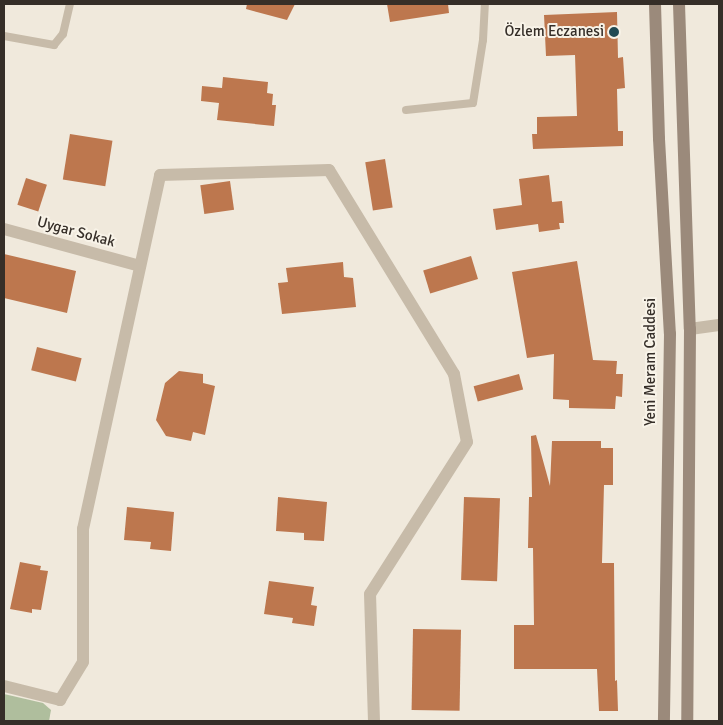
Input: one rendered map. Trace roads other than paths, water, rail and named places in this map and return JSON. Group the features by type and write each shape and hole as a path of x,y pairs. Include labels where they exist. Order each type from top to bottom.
{"main road":[{"name":"Yeni Meram Caddesi","path":"654,4 658,139 670,334 664,721"},
{"path":"679,4 690,329 687,721"}],"street":[{"path":"4,686 60,700 83,662 83,529 160,175 329,170 454,374 467,442 370,594 374,721"},
{"name":"Uygar Sokak","path":"4,229 140,266"},
{"path":"690,329 719,325"}],"lane":[{"path":"4,36 54,44 63,34 70,4"},
{"path":"406,110 473,103 483,40 484,4"}],"place":[{"name":"Özlem Eczanesi","path":"614,32"}]}
